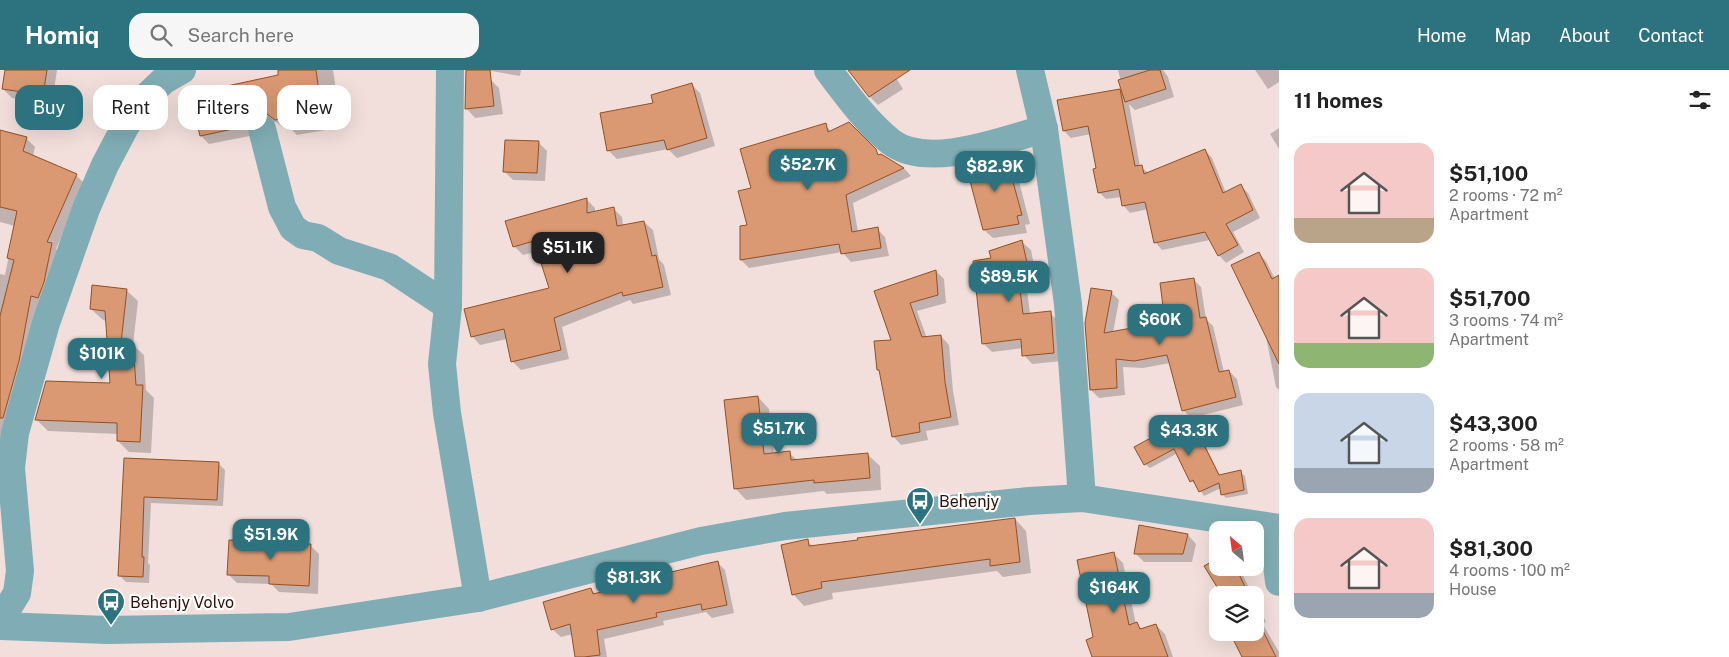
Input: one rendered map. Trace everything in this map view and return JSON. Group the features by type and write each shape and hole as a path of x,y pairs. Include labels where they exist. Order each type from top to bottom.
{"street":[{"path":"0,621 17,593 20,571 10,468 15,433 46,322 86,209 121,135 143,100 162,82 182,70"},
{"path":"450,70 448,306 442,364 447,413 478,598"},
{"path":"828,70 892,143 910,151 926,155 945,154 1044,129"},
{"path":"1030,70 1044,129 1068,304 1082,498"},
{"path":"262,130 282,208 293,228 303,235 318,238 339,251 389,267 448,306"},
{"path":"0,626 107,630 289,627 478,598 701,541 786,526 918,512 1082,498 1276,528 1279,582"}],"building":[{"path":"5,70 47,70 45,85 15,85 15,91 2,89"},
{"path":"278,70 316,70 318,85 277,85 277,120 267,114 267,85 232,85 278,75"},
{"path":"466,70 490,70 494,106 465,109"},
{"path":"848,70 910,70 869,97"},
{"path":"1150,70 1160,70 1166,89 1125,102 1118,80"},
{"path":"692,83 707,138 667,150 664,140 607,151 600,113 653,103 651,95"},
{"path":"1120,89 1135,166 1142,165 1144,174 1205,149 1223,193 1241,184 1253,210 1226,224 1238,245 1218,256 1205,232 1154,243 1145,202 1122,206 1119,189 1098,193 1093,169 1096,168 1088,126 1063,131 1057,100"},
{"path":"849,122 876,149 878,155 881,154 904,168 846,195 852,232 878,227 881,248 841,254 839,244 740,260 740,226 747,225 738,191 751,188 740,149 826,123 828,132"},
{"path":"0,130 27,137 23,151 77,174 47,242 52,243 44,282 38,298 31,296 19,361 3,418 0,418 0,316 14,260 7,258 17,211 0,207"},
{"path":"199,130 228,130 200,136"},
{"path":"505,140 539,141 537,173 503,172"},
{"path":"1006,156 1022,215 1017,216 1019,224 983,230 966,166"},
{"path":"587,198 587,213 614,207 617,226 644,221 652,256 656,255 663,287 623,296 622,292 554,318 561,350 511,362 504,329 471,337 464,309 549,288 534,241 513,247 505,221"},
{"path":"1022,240 1027,263 1017,265 1023,314 1051,311 1054,353 1022,356 1021,339 982,344 973,261 991,258 989,251"},
{"path":"1259,252 1272,279 1279,275 1279,364 1231,265"},
{"path":"936,270 938,295 910,303 922,337 941,335 945,382 951,417 919,423 920,432 892,437 879,370 877,370 874,341 891,340 874,291"},
{"path":"1194,278 1200,318 1206,317 1219,372 1229,370 1236,397 1182,411 1167,355 1134,361 1116,359 1117,388 1090,390 1085,323 1091,288 1112,291 1104,333 1165,322 1160,283"},
{"path":"92,285 127,289 121,343 133,343 136,385 143,385 140,442 117,441 117,423 35,420 46,381 110,383 105,311 90,309"},
{"path":"758,396 764,454 790,451 791,460 868,453 870,478 814,483 814,480 734,489 724,400"},
{"path":"1190,417 1219,475 1241,470 1244,490 1221,495 1219,483 1199,492 1193,480 1190,482 1174,449 1144,465 1134,447 1158,434 1156,430"},
{"path":"124,458 219,462 217,500 144,497 143,577 118,576"},
{"path":"1015,518 1020,562 990,566 990,559 821,582 822,588 792,595 781,545 808,539 809,546"},
{"path":"1139,525 1188,534 1183,554 1134,554"},
{"path":"229,540 311,544 309,586 269,584 269,576 227,575"},
{"path":"1114,552 1129,625 1137,622 1140,629 1156,624 1168,657 1092,657 1086,640 1093,637 1077,560"},
{"path":"718,561 727,605 702,610 701,604 656,613 657,617 597,630 600,655 575,657 570,624 551,630 543,602 591,588 593,594 650,580 650,577"},
{"path":"1209,563 1209,574 1204,566"},
{"path":"1210,576 1240,576 1245,586 1216,586"},
{"path":"1264,633 1276,657 1242,657 1234,641 1264,641"}],"place":[{"name":"Behenjy","path":"920,525"},
{"name":"Behenjy Volvo","path":"111,626"}]}
